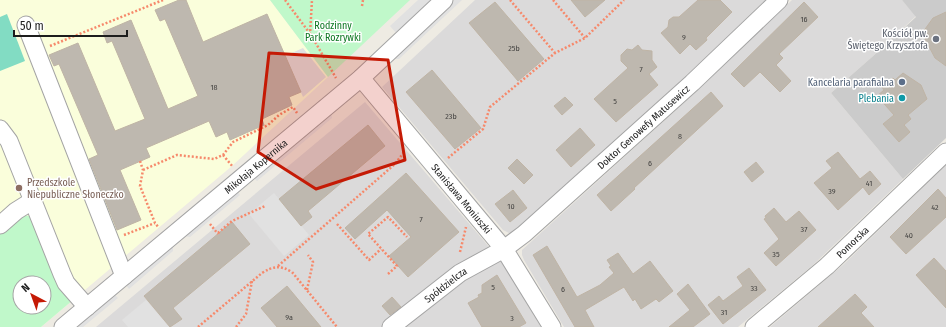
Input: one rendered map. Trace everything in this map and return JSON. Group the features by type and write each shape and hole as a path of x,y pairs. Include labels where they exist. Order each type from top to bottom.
{"street":[{"name":"Mikołaja Kopernika","path":"63,327 361,78 444,0"},
{"name":"Doktor Genowefy Matusewicz","path":"504,249 524,234 686,88 779,0"},
{"path":"26,25 124,276"},
{"name":"Stanisława Moniuszki","path":"361,78 504,249 552,327"},
{"path":"0,129 9,141 64,279 87,307"},
{"name":"Pomorska","path":"754,327 827,266 946,152"},
{"path":"0,225 20,208 32,201"},
{"name":"Spółdzielcza","path":"391,327 460,274 504,249"}],"path":[{"path":"37,52 163,0"},
{"path":"285,0 310,35 338,81"},
{"path":"310,35 312,0"},
{"path":"362,6 363,0"},
{"path":"510,0 555,53"},
{"path":"553,0 585,38"},
{"path":"443,162 483,129 490,107 555,53 585,38 624,0"},
{"path":"143,170 177,155 214,159 223,155 234,142 268,125 293,107 298,115"},
{"path":"198,327 266,270 278,266 395,164 407,148"},
{"path":"223,155 234,169"},
{"path":"140,161 143,170 140,186 155,223 161,231"},
{"path":"208,222 218,233 232,221 265,206"},
{"path":"388,274 397,266 368,234 388,216 407,237"},
{"path":"460,252 468,221"},
{"path":"110,240 155,223"},
{"path":"337,224 369,260 381,249"},
{"path":"307,290 314,262 308,255"},
{"path":"278,266 292,272 337,327"},
{"path":"236,327 246,314 252,281"}],"highlighted area":[{"path":"269,53 388,60 405,160 316,189 258,152"}],"shaded area":[{"path":"0,0 270,0 328,77 232,166 41,327 0,327"},
{"path":"418,0 434,0 397,34 390,26"},
{"path":"454,0 462,0 399,59 392,59"},
{"path":"475,0 766,0 686,76 518,228 509,233 503,230 382,87"},
{"path":"792,0 902,0 916,16 831,93 903,179 813,265 738,327 564,327 524,260 522,250 698,90"},
{"path":"902,0 946,0 946,138 903,179 831,93 916,17"},
{"path":"303,48 326,77 303,97 285,56"},
{"path":"365,102 502,262 541,327 96,327"},
{"path":"331,112 332,118 257,181 253,177"},
{"path":"946,165 946,327 770,327 844,264"},
{"path":"237,191 240,195 190,237 183,236"},
{"path":"274,193 309,235 284,256 249,214"},
{"path":"173,244 173,251 129,289 125,284"},
{"path":"114,294 118,298 83,327 74,327"},
{"path":"146,300 169,327 128,327 122,320"}],"green space":[{"name":"Rodzinny Park Rozrywki","path":"270,0 410,0 328,77"},
{"path":"7,14 25,61 0,71 0,17"},
{"path":"18,215 31,216 73,300 41,327 0,327 0,230"}],"building":[{"path":"179,0 186,0 203,42 267,14 301,92 289,97 292,105 262,119 264,125 230,140 227,132 216,137 209,121 146,148 150,157 120,170 141,220 117,230 89,159 98,155 59,64 54,66 49,55 78,43 115,131 145,119 112,41 107,43 103,32 131,20 168,109 198,96 165,19 160,21 155,10"},
{"path":"571,0 605,0 585,17"},
{"path":"698,0 720,0 732,12 696,50 690,44 680,54 661,33 668,27 669,20 673,17 679,17"},
{"path":"495,2 544,59 518,81 469,23"},
{"path":"804,2 818,17 779,54 783,58 776,65 791,81 780,92 760,72 744,87 731,74"},
{"name":"Kościół pw. Świętego Krzysztofa","path":"946,12 946,66 935,58 923,32 933,18"},
{"path":"638,45 642,50 652,51 652,60 657,67 649,74 658,85 616,122 594,99 628,68 621,61 621,55 627,49 632,50"},
{"path":"432,70 481,128 455,149 406,92"},
{"name":"Plebania","path":"903,73 921,85 927,99 908,115 911,119 904,125 910,132 899,142 883,124 894,115 877,96 884,90 882,87 893,78 895,80"},
{"path":"711,92 723,106 611,211 597,195"},
{"path":"565,97 573,105 562,115 554,106"},
{"path":"368,125 385,146 308,211 312,217 301,226 279,199"},
{"path":"580,128 595,145 571,167 556,150"},
{"path":"838,152 860,179 870,171 881,184 869,195 863,187 838,210 814,183 832,168 826,161"},
{"path":"517,159 533,175 524,184 508,168"},
{"path":"756,162 764,172 752,182 744,172"},
{"path":"406,173 459,232 408,277 389,256 411,237 387,210 355,239 345,228"},
{"path":"938,189 946,198 946,217 906,254 890,237"},
{"path":"513,190 527,208 510,222 495,204"},
{"path":"774,208 786,222 799,211 816,230 776,266 764,253 779,239 764,219 766,218 765,216"},
{"path":"232,222 250,244 173,308 182,319 170,327 144,296"},
{"path":"547,246 577,297 600,285 614,273 609,267 611,266 607,260 618,253 633,274 650,261 673,291 659,302 656,299 641,309 635,299 633,301 624,287 585,310 594,327 575,327 533,255"},
{"path":"934,258 946,271 946,308 916,275"},
{"path":"749,268 766,290 723,324 708,305 719,296 723,301 743,286 737,277"},
{"path":"497,275 526,323 519,327 482,327 468,303 479,297 478,295 482,293 482,285"},
{"path":"688,284 710,314 693,327 669,327 690,310 677,294"},
{"path":"287,286 321,327 277,327 261,308"},
{"path":"855,294 867,307 861,313 874,327 818,327"},
{"path":"392,297 401,307 390,315 382,306"}],"place":[{"name":"Kościół pw. Świętego Krzysztofa","path":"936,39"},
{"name":"Kancelaria parafialna","path":"902,82"},
{"name":"Plebania","path":"902,98"},
{"name":"Przedszkole Niepubliczne Słoneczko","path":"19,188"}]}
